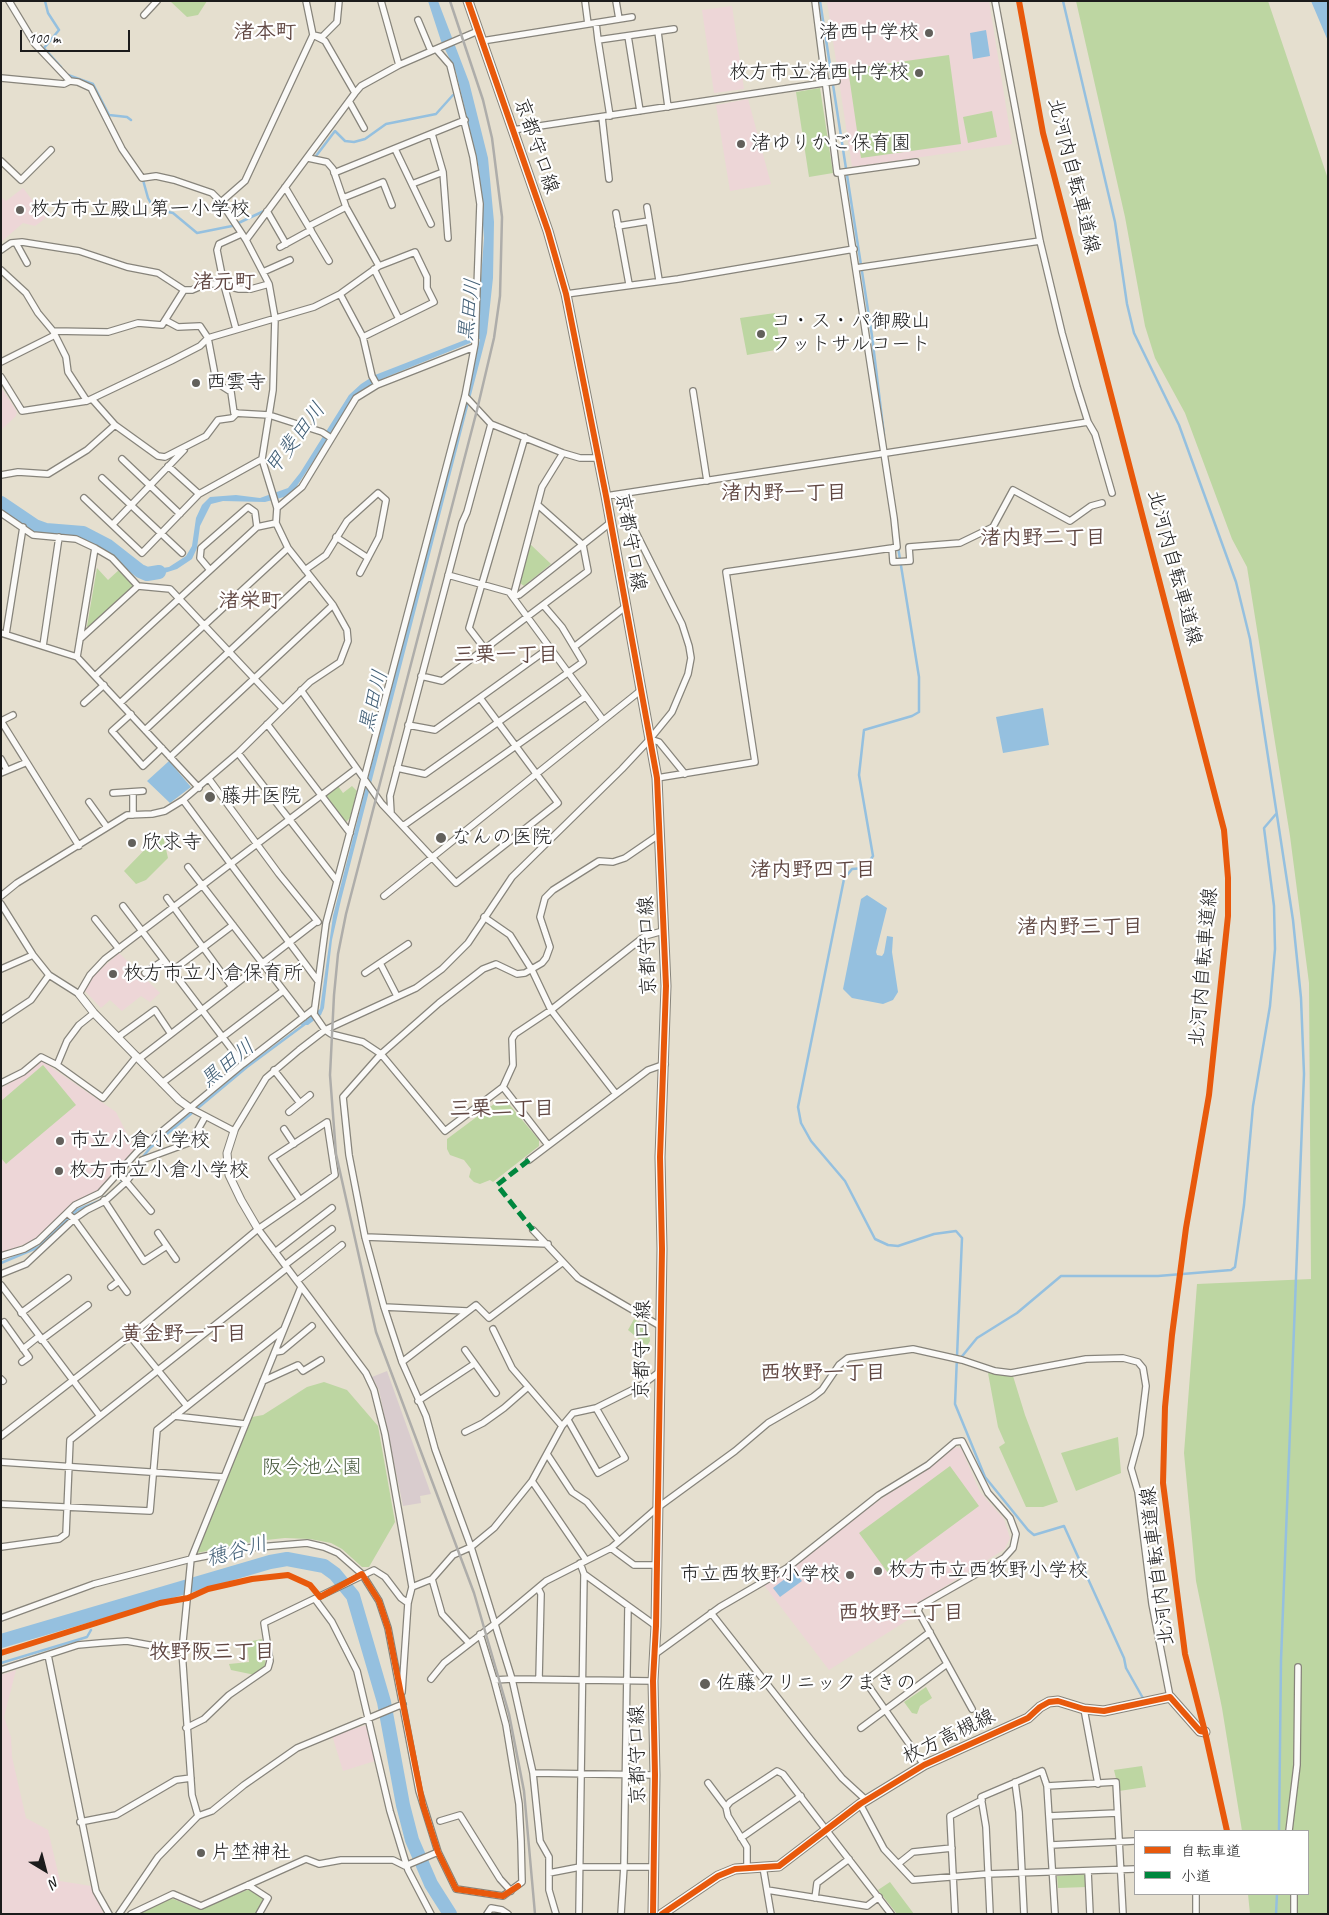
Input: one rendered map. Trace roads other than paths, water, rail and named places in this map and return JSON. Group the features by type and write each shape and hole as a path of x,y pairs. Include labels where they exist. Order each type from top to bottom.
{"main road":[{"name":"京都守口線","path":"468,1 548,231 566,294 606,496 657,778 661,833 666,986 665,1064 660,1157 657,1565 653,1681 655,1775 653,1914"},
{"name":"枚方高槻線","path":"662,1914 718,1876 735,1869 779,1866 863,1802 924,1765 1028,1718 1040,1706 1049,1702 1058,1701 1084,1709 1104,1711 1170,1698"},
{"path":"1170,1698 1200,1731 1206,1732"}],"street":[{"path":"1,896 17,883 126,815 152,814 165,811 199,788 301,690 340,662 347,648 347,630 333,605 288,548 276,523 277,508 273,501 262,459 273,390 275,318 269,284 263,272 246,240 221,202 212,193 156,176 142,178 122,149 91,88 85,84 70,81 35,44 9,1"},
{"path":"144,15 157,1"},
{"path":"221,202 239,188 250,173 313,35 306,1"},
{"path":"313,35 322,37 334,26 337,22 339,1"},
{"path":"381,1 399,65"},
{"path":"585,1 588,24"},
{"path":"616,1 619,19"},
{"path":"815,1 837,173 916,162"},
{"path":"995,1 1040,241 1062,333 1088,422 1095,434 1112,494"},
{"path":"482,41 632,17"},
{"path":"418,20 450,65 465,120 480,204 475,346 466,397 326,923 318,981 316,1014 325,1030 331,1034 363,1042 381,1054 444,1131 503,1087 513,1065 512,1039 515,1034 550,1010 645,936 663,931"},
{"path":"596,23 610,116"},
{"path":"598,40 674,29"},
{"path":"246,240 361,86 399,65 478,31"},
{"path":"658,32 668,107"},
{"path":"313,35 325,41 355,93"},
{"path":"628,36 640,111"},
{"path":"1,78 64,84 70,81"},
{"path":"513,130 837,81"},
{"path":"349,101 364,128"},
{"path":"602,117 609,179"},
{"path":"334,173 465,120"},
{"path":"432,134 443,172 448,238"},
{"path":"394,149 431,224"},
{"path":"1,161 21,180 51,150"},
{"path":"308,158 327,162 334,173 346,207 399,320"},
{"path":"412,184 443,172"},
{"path":"657,778 755,762 726,572 897,547 885,454 841,173"},
{"path":"343,198 382,182 392,205"},
{"path":"286,187 329,261"},
{"path":"267,212 283,246 346,207"},
{"path":"647,207 659,280"},
{"path":"616,212 629,284"},
{"path":"618,226 649,221"},
{"path":"236,329 217,250 219,244 241,234"},
{"path":"856,268 1040,241"},
{"path":"1,250 22,242 79,251 127,267 158,273 184,290 192,290 206,284 251,289 269,284"},
{"path":"16,243 27,263"},
{"path":"566,294 629,284 678,279 854,249"},
{"path":"1,377 22,411 89,400 200,346 208,338 314,307 340,294 376,268 415,252 427,277 427,288 434,302 363,337"},
{"path":"263,272 290,260"},
{"path":"1,270 26,293 38,313 54,333 66,357 68,372 89,400 115,425 158,456 165,457 190,446 206,436 218,420 232,418 237,413"},
{"path":"1,362 54,333 108,332 138,323 162,326 184,290"},
{"path":"340,294 342,302 363,337 372,376 377,384"},
{"path":"165,320 178,327 200,326 208,338 215,375 220,385 231,392 234,413 269,415 322,432 331,438"},
{"path":"277,508 302,487 356,398 377,384 475,346"},
{"path":"693,391 707,481"},
{"path":"466,397 491,424 563,453 580,458 597,458"},
{"path":"606,496 1088,422"},
{"path":"391,813 390,796 408,725 491,424"},
{"path":"1,476 18,472 48,474 87,450 115,425"},
{"path":"485,649 469,628 525,437"},
{"path":"113,524 168,466 190,446"},
{"path":"513,597 542,488 563,453"},
{"path":"122,459 180,514"},
{"path":"84,498 142,554 198,494 262,459"},
{"path":"168,466 198,494"},
{"path":"102,478 182,554"},
{"path":"892,548 893,562 896,563 910,561 908,547 960,543 993,527 1013,490 1070,521 1091,506 1102,503"},
{"path":"305,570 326,555 347,521 378,493 386,500 380,537 360,573"},
{"path":"401,1705 408,1604 412,1587 385,1434 370,1381 258,1230 240,1200 229,1175 227,1153 234,1131 258,1089 274,1070 325,1030 423,983 449,963 468,943 512,877 650,739 677,703 688,674 690,652 682,624 617,495"},
{"path":"421,676 442,680 528,618 588,571 583,545 538,505"},
{"path":"210,570 200,558 201,548 248,506 255,512 257,528"},
{"path":"1,513 23,526 33,535 76,539 95,548 112,558 138,586 170,588 282,708"},
{"path":"95,676 257,528 276,523"},
{"path":"513,597 519,595 610,523"},
{"path":"23,526 4,634 77,657 199,788"},
{"path":"43,646 58,537"},
{"path":"336,537 368,558"},
{"path":"77,657 95,548"},
{"path":"120,703 288,548"},
{"path":"448,575 509,592 603,720"},
{"path":"145,730 310,576"},
{"path":"80,639 138,586"},
{"path":"170,757 333,605"},
{"path":"397,768 425,774 583,662 544,606"},
{"path":"574,647 625,607"},
{"path":"408,725 435,730 549,648"},
{"path":"84,703 104,685"},
{"path":"301,690 371,790 456,883 558,803 480,698"},
{"path":"384,896 640,691"},
{"path":"403,826 585,697"},
{"path":"13,714 1,721 79,846"},
{"path":"130,714 112,731 143,766 162,748"},
{"path":"267,724 350,833"},
{"path":"650,739 659,742 685,774"},
{"path":"238,752 337,881"},
{"path":"1,760 4,771 25,762"},
{"path":"79,994 90,976 105,959 356,769"},
{"path":"208,779 317,921 326,923"},
{"path":"113,793 143,791"},
{"path":"133,792 133,814"},
{"path":"182,800 318,981"},
{"path":"89,802 107,827"},
{"path":"556,1914 549,1890 549,1857 540,1841 533,1773 512,1678 471,1547 402,1362 384,1307 365,1237 349,1155 343,1097 381,1054 439,1003 490,965 502,965 517,974 532,970 546,958 550,947 540,917 545,898 554,890 599,861 613,862 625,858 661,833"},
{"path":"188,867 304,1018"},
{"path":"167,898 232,987"},
{"path":"1,904 33,955 49,975 79,994 94,1013 162,1083 191,1109 234,1131"},
{"path":"123,906 242,1064"},
{"path":"484,917 510,935 532,970 550,1010 616,1094"},
{"path":"95,919 118,949"},
{"path":"1,1083 23,1072 41,1057 57,1065 103,1098 138,1057 171,1034 317,921"},
{"path":"172,971 233,925"},
{"path":"366,973 408,944"},
{"path":"1,969 33,955"},
{"path":"145,973 164,960"},
{"path":"380,964 398,996"},
{"path":"1,1020 31,1000 49,975"},
{"path":"162,1083 283,991"},
{"path":"118,1037 155,1010 171,1034"},
{"path":"57,1065 78,1025 94,1013"},
{"path":"1,1274 26,1264 71,1216 75,1205 103,1198 123,1178 137,1152 191,1109 242,1064 304,1018 316,1014"},
{"path":"529,1160 648,1070 665,1064"},
{"path":"274,1070 300,1103"},
{"path":"503,1087 548,1145"},
{"path":"289,1112 310,1095"},
{"path":"1,1256 24,1249 38,1242 71,1216 87,1210 103,1198 142,1160 190,1142 206,1116"},
{"path":"1,1436 72,1379 130,1336 258,1230 300,1200 335,1175 327,1122 272,1158 300,1200"},
{"path":"284,1129 294,1144"},
{"path":"123,1178 151,1211"},
{"path":"103,1198 144,1261 167,1246"},
{"path":"275,1252 332,1208"},
{"path":"71,1216 127,1292"},
{"path":"1,1547 59,1539 66,1534 70,1440 332,1229"},
{"path":"533,1230 578,1278 660,1326"},
{"path":"158,1234 176,1259"},
{"path":"365,1237 548,1244"},
{"path":"297,1281 342,1245"},
{"path":"402,1362 476,1305 490,1318 563,1262"},
{"path":"21,1313 68,1278"},
{"path":"111,1287 119,1281"},
{"path":"1,1285 100,1416"},
{"path":"198,1816 192,1795 182,1651 191,1559 301,1287"},
{"path":"23,1349 88,1305"},
{"path":"384,1307 467,1312"},
{"path":"4,1322 29,1357 22,1362"},
{"path":"275,1352 282,1351 312,1326"},
{"path":"492,1328 512,1368 562,1426"},
{"path":"1,1504 150,1511 157,1430 284,1329"},
{"path":"130,1336 187,1406"},
{"path":"465,1350 496,1393"},
{"path":"431,1679 444,1664 480,1634 496,1624 546,1581 611,1548 657,1508 735,1451 768,1423 813,1397 822,1390 839,1365 848,1358 914,1350 962,1360 995,1371 1011,1373 1086,1359 1123,1358 1138,1362 1143,1368 1146,1386 1140,1436 1131,1468 1138,1492 1152,1604 1170,1698"},
{"path":"263,1382 298,1365 303,1371 321,1360"},
{"path":"418,1401 474,1364"},
{"path":"412,1587 432,1578 453,1555 471,1547 494,1528 532,1481 562,1426 573,1414 596,1408 642,1385 658,1373"},
{"path":"465,1432 490,1418 528,1386"},
{"path":"568,1420 598,1473 625,1458 596,1408"},
{"path":"174,1416 245,1424"},
{"path":"654,1655 711,1613 787,1568 879,1495 921,1470 955,1442 962,1441 988,1493 1010,1518 1016,1534 1013,1548 1004,1558 920,1606 918,1611 972,1709"},
{"path":"547,1454 572,1492 587,1502 619,1541"},
{"path":"1,1462 224,1477"},
{"path":"532,1481 583,1562 579,1914"},
{"path":"1,1618 94,1584 191,1559 247,1548 307,1543 338,1553 362,1574 379,1601 388,1628 401,1705 419,1791 436,1853 456,1889 503,1896 522,1882 519,1804 506,1725 480,1634"},
{"path":"611,1548 634,1565 657,1565"},
{"path":"186,1728 204,1719 230,1696 268,1668 270,1661 264,1623 318,1598 362,1574 374,1570 385,1577 408,1604"},
{"path":"584,1574 656,1626"},
{"path":"432,1578 442,1614 469,1643"},
{"path":"538,1588 542,1594 539,1679"},
{"path":"318,1598 357,1671 370,1716 390,1811 409,1865 431,1914"},
{"path":"621,1914 624,1866 628,1606"},
{"path":"711,1613 810,1740 863,1802 884,1849 913,1880 987,1874 1134,1869"},
{"path":"924,1765 865,1681 930,1632"},
{"path":"1,1670 78,1645 127,1641 182,1651"},
{"path":"48,1655 80,1822 97,1886 96,1890 109,1914"},
{"path":"861,1728 947,1664"},
{"path":"1290,1830 1297,1765 1298,1667"},
{"path":"494,1680 512,1678 653,1681"},
{"path":"119,1914 158,1857 198,1816 212,1812 244,1785 297,1748 370,1716 401,1705"},
{"path":"1084,1709 1098,1784"},
{"path":"990,1914 986,1827 980,1797 1042,1771 1047,1786 1055,1914"},
{"path":"726,1807 730,1802 777,1772 782,1774 891,1914"},
{"path":"533,1773 655,1775"},
{"path":"80,1822 116,1815 176,1780 191,1778"},
{"path":"1015,1782 1019,1812 1024,1914"},
{"path":"1047,1786 1116,1782 1123,1914"},
{"path":"708,1783 726,1807 728,1816 746,1848 747,1868"},
{"path":"741,1838 800,1796"},
{"path":"955,1914 950,1816 982,1800"},
{"path":"1049,1816 1117,1813"},
{"path":"440,1821 460,1815 500,1879 511,1891"},
{"path":"1051,1845 1134,1841"},
{"path":"898,1864 913,1852 952,1848"},
{"path":"131,1914 173,1894 201,1906 306,1859 319,1864 341,1860 393,1860 409,1865 436,1853"},
{"path":"815,1898 817,1882 849,1859"},
{"path":"549,1873 580,1867 654,1867"},
{"path":"763,1867 771,1914"},
{"path":"1088,1871 1090,1914"},
{"path":"248,1885 268,1898 259,1914"},
{"path":"767,1890 868,1906 879,1897"},
{"path":"1196,1895 1196,1914"},
{"path":"1294,1895 1294,1914"},
{"path":"487,1914 491,1908 502,1910 508,1914"}],"water":[{"path":"428,1 438,1 469,82 488,158 494,222 493,278 487,333 341,900 332,940 324,1008 321,1015 308,1025 300,1025 320,1009 333,916 480,339 384,378 363,389 354,399 295,489 284,497 265,502 223,501 211,504 200,526 197,548 192,559 177,569 155,576 147,577 137,572 169,567 186,556 192,546 196,518 202,505 210,497 236,495 260,498 288,488 300,473 349,395 361,384 375,375 470,338 477,332 484,238 479,169 456,72 441,41"},
{"path":"1311,1 1328,1 1328,41"},
{"path":"986,30 990,56 973,59 970,33"},
{"path":"1043,708 1049,745 1003,753 996,717"},
{"path":"169,761 191,787 170,803 147,781"},
{"path":"867,895 887,908 876,952 877,955 882,956 884,953 887,936 893,937 892,952 898,992 893,1000 883,1004 852,998 843,989 861,899"},
{"path":"794,1572 802,1581 780,1597 773,1588"}],"waterway":[{"path":"45,1 48,13 59,30 44,48 61,67"},
{"path":"820,1 872,336 884,435"},
{"path":"1063,1 1115,222 1127,304 1134,333 1179,425 1236,582 1250,639 1293,920 1301,998 1304,1074 1281,1660 1279,1830"},
{"path":"68,75 93,84 109,115 127,117 131,120"},
{"path":"316,156 335,131 345,141 354,142 365,139 386,124 436,114 453,95"},
{"path":"143,180 148,198 154,209 173,213 197,233 232,226 264,211"},
{"name":"甲斐田川","path":"1,503 35,526 46,530 83,533 108,546 140,571 147,574 159,572"},
{"path":"898,547 919,677 919,712 912,716 864,730 859,775 873,856 865,868 852,869 844,879 798,1107 801,1123 811,1141 845,1181 875,1239 888,1245 898,1246 934,1234 956,1231 962,1238 955,1404 985,1477 1028,1530 1034,1535 1064,1526 1124,1658 1126,1668 1144,1700"},
{"path":"959,1360 977,1338 1017,1313 1061,1276 1158,1276 1231,1270 1235,1267 1244,1205 1253,1106 1270,1006 1275,949 1274,906 1264,828 1276,814"},
{"name":"黒田川","path":"142,1158 150,1148 247,1067 305,1024"},
{"name":"黒田川","path":"119,1185 132,1170"},
{"name":"黒田川","path":"1,1263 39,1247 77,1210 99,1201 112,1192"},
{"name":"穂谷川","path":"1,1641 270,1562 287,1559 324,1566 335,1574 353,1596 384,1702 403,1805 412,1840 431,1884 450,1914"},
{"path":"94,1622 98,1614"},
{"path":"1,1663 87,1637 91,1630"},
{"path":"1276,1914 1277,1895"}],"railway":[{"path":"450,1 483,100 492,138 502,217 500,296 494,338 477,410 346,914 338,954 330,1075 336,1154 376,1332 474,1593 509,1714 524,1791 535,1914"}],"place":[{"name":"渚西中学校","path":"929,33"},
{"name":"枚方市立渚西中学校","path":"919,73"},
{"name":"渚ゆりかご保育園","path":"741,144"},
{"name":"枚方市立殿山第一小学校","path":"20,210"},
{"name":"コ・ス・パ御殿山 フットサルコート","path":"761,334"},
{"name":"西雲寺","path":"196,383"},
{"name":"藤井医院","path":"210,797"},
{"name":"なんの医院","path":"441,838"},
{"name":"欣求寺","path":"132,843"},
{"name":"枚方市立小倉保育所","path":"113,974"},
{"name":"市立小倉小学校","path":"60,1141"},
{"name":"枚方市立小倉小学校","path":"59,1171"},
{"name":"枚方市立西牧野小学校","path":"878,1571"},
{"name":"市立西牧野小学校","path":"850,1575"},
{"name":"佐藤クリニックまきの","path":"705,1684"},
{"name":"片埜神社","path":"201,1853"}],"district":[{"name":"渚本町","path":"265,32"},
{"name":"渚元町","path":"224,282"},
{"name":"渚内野一丁目","path":"784,493"},
{"name":"渚内野二丁目","path":"1043,538"},
{"name":"渚栄町","path":"250,601"},
{"name":"三栗一丁目","path":"506,655"},
{"name":"渚内野四丁目","path":"813,870"},
{"name":"渚内野三丁目","path":"1080,927"},
{"name":"三栗二丁目","path":"502,1109"},
{"name":"黄金野一丁目","path":"184,1334"},
{"name":"西牧野一丁目","path":"823,1373"},
{"name":"西牧野二丁目","path":"901,1613"},
{"name":"牧野阪三丁目","path":"212,1652"}],"park label":[{"name":"阪今池公園","path":"312,1468"}]}
